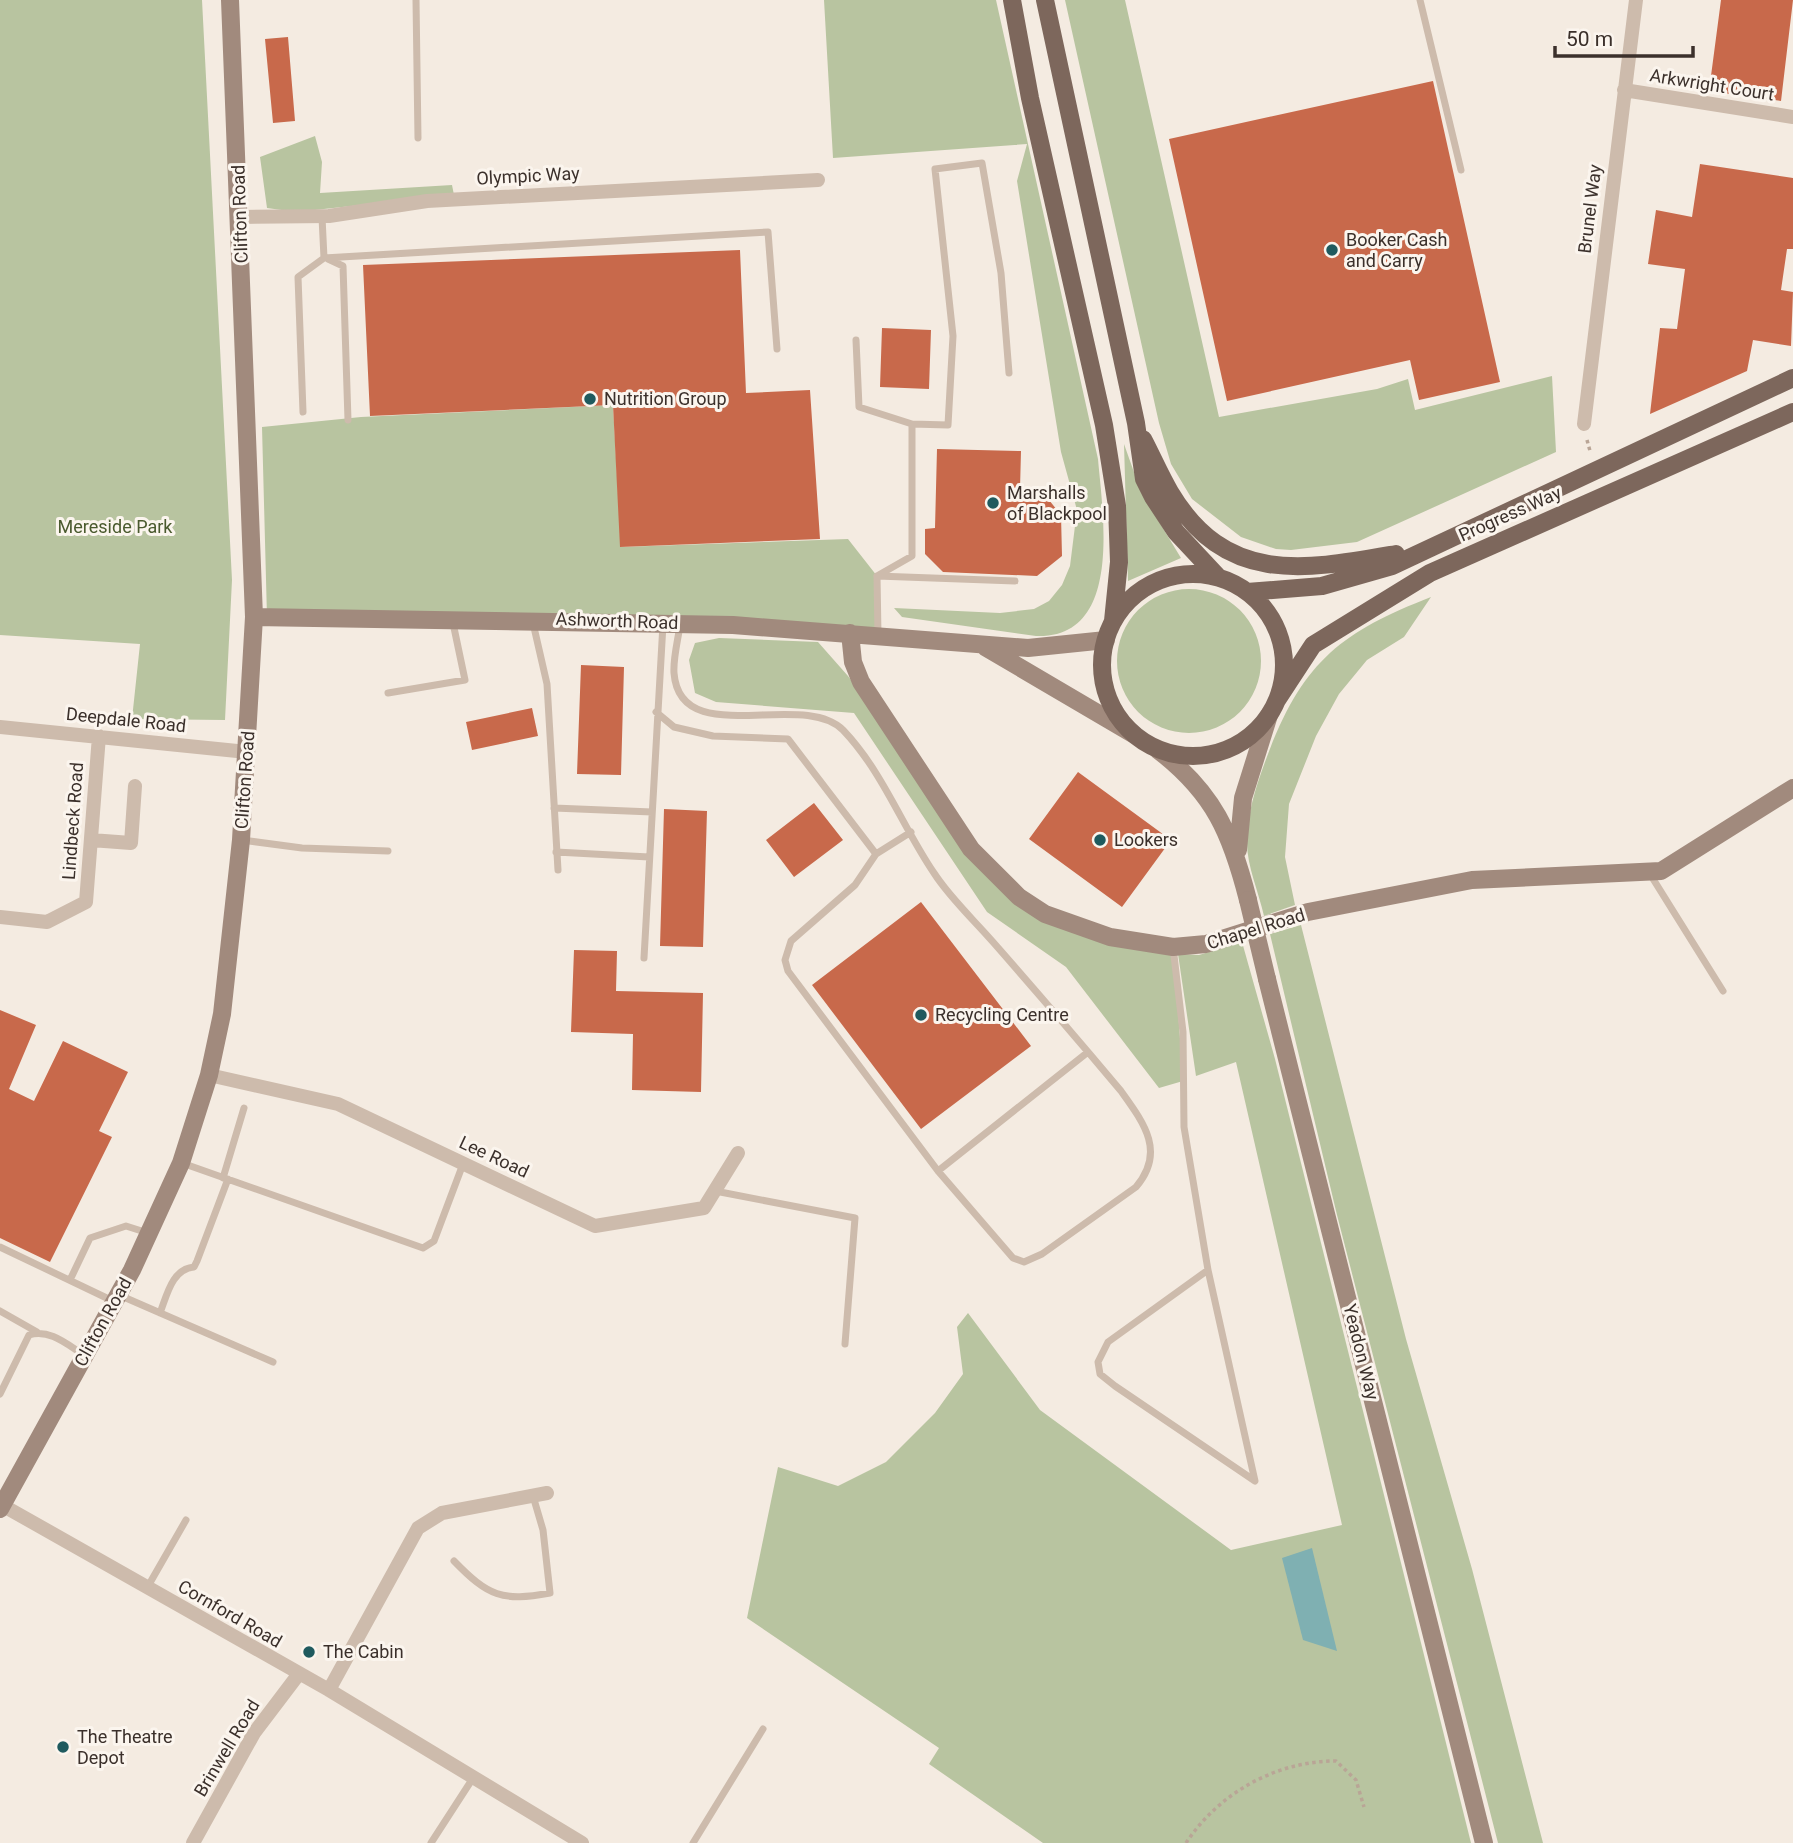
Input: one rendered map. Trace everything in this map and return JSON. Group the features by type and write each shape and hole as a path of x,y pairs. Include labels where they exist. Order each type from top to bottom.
{"main road":[{"path":"1012,0 1030,98 1108,452 1117,506 1119,562 1113,621 1106,640 1101,669 1106,693 1117,716 1133,734 1158,750 1189,757 1220,752 1248,738 1273,707 1284,670 1281,640 1268,613 1247,592 1219,578 1188,574 1158,580 1132,597 1113,621"},
{"path":"1045,0 1136,423 1144,479 1176,532 1219,578"},
{"name":"Progress Way","path":"1247,592 1322,586 1392,566 1793,378"},
{"name":"Progress Way","path":"1273,707 1313,645 1430,573 1793,412"},
{"path":"1136,423 1171,493 1182,508 1209,536 1240,556 1261,565 1296,568 1423,550"}],"street":[{"name":"Clifton Road","path":"1,1507 116,1298 181,1163 209,1075 222,1014 242,840 254,617 241,217 230,0"},
{"name":"Brunel Way","path":"1584,424 1636,0"},
{"name":"Arkwright Court","path":"1624,90 1793,117"},
{"name":"Olympic Way","path":"241,217 322,216 428,201 818,180"},
{"name":"Ashworth Road","path":"254,617 672,623 850,633 1028,648 1106,640"},
{"name":"Chapel Road","path":"850,633 853,662 861,682 971,849 1001,882 1045,914 1110,937 1173,947 1206,944 1308,912 1472,880 1661,872 1793,788"},
{"name":"Ashworth Road","path":"978,643 1133,734"},
{"name":"Yeadon Way","path":"1238,860 1243,798 1273,707"},
{"name":"Deepdale Road","path":"0,727 247,752"},
{"name":"Lindbeck Road","path":"0,917 47,922 86,902 99,736"},
{"name":"Yeadon Way","path":"1158,750 1186,772 1200,788 1223,823 1238,860 1484,1843"},
{"path":"91,840 131,843 135,786"},
{"name":"Lee Road","path":"209,1075 338,1104 595,1226 704,1208 738,1153"},
{"path":"329,1690 418,1528 442,1513 540,1494"},
{"name":"Cornford Road","path":"1,1507 329,1690 582,1843"},
{"name":"Brinwell Road","path":"193,1843 254,1733 298,1675"}],"lane":[{"path":"416,0 418,138"},
{"path":"1420,0 1461,170"},
{"path":"856,340 859,407 912,424 948,425 953,336 935,169 982,163 1001,273 1009,373"},
{"path":"322,216 324,258"},
{"path":"303,412 298,277 324,258 768,232 777,349"},
{"path":"324,258 343,266 348,420"},
{"path":"877,576 912,556 912,424"},
{"path":"877,576 1015,581"},
{"path":"877,576 878,636"},
{"path":"388,693 465,680 452,619"},
{"path":"532,619 547,684 558,870"},
{"path":"643,958 656,712 672,623"},
{"path":"672,623 674,672 680,695 692,709 712,713 816,715 841,728 878,775 911,832 934,874 1088,1052 1141,1119 1152,1148 1149,1172 1136,1187 1042,1255 1024,1262 1013,1258 938,1171 788,971 785,960 791,941 855,886 876,854 911,832"},
{"path":"656,712 674,727 713,736 788,739 876,854"},
{"path":"554,808 652,812"},
{"path":"242,840 302,848 388,851"},
{"path":"556,852 649,857"},
{"path":"1649,873 1723,990"},
{"path":"1173,947 1183,1032 1184,1127 1208,1270 1255,1481 1100,1374 1098,1362 1108,1342 1208,1270"},
{"path":"938,1171 1088,1052"},
{"path":"160,1313 174,1278 197,1261 225,1179 244,1108"},
{"path":"181,1163 423,1248 434,1241 463,1164"},
{"path":"715,1191 780,1206 855,1218 845,1344"},
{"path":"70,1280 90,1238 100,1232 125,1226 149,1234"},
{"path":"0,1247 70,1280 160,1313 273,1362"},
{"path":"0,1311 37,1332 57,1338 84,1355"},
{"path":"0,1394 29,1335 37,1332"},
{"path":"454,1561 480,1588 517,1599 550,1593 540,1494"},
{"path":"146,1588 186,1520"},
{"path":"693,1843 763,1729"},
{"path":"431,1843 474,1777"}],"path":[{"path":"1185,1843 1201,1820 1233,1793 1264,1777 1308,1761 1336,1761 1356,1780 1364,1807"}],"green space":[{"name":"Mereside Park","path":"0,0 202,0 232,580 225,720 132,719 140,644 0,635"},
{"path":"824,0 996,0 1098,459 1103,511 1102,570 1095,596 1083,618 1064,632 1036,636 902,617 894,608 1000,613 1034,609 1049,601 1062,585 1070,566 1077,510 1061,452 1017,181 1027,144 833,158"},
{"path":"1065,0 1125,0 1219,417 1377,389 1408,379 1415,410 1552,376 1556,452 1357,542 1291,550 1276,549 1241,537 1192,499 1171,464 1159,423"},
{"path":"315,136 322,162 320,193 452,185 454,195 296,212 267,208 260,157"},
{"path":"613,405 621,547 848,539 877,576 878,631 267,617 262,427 361,417"},
{"path":"1124,444 1141,492 1181,558 1128,581"},
{"path":"1189,589 1217,594 1240,610 1256,633 1261,661 1256,689 1240,712 1217,728 1189,733 1161,728 1138,712 1122,689 1117,661 1122,633 1138,610 1161,594"},
{"path":"1431,597 1404,637 1367,660 1339,694 1316,736 1289,804 1285,857 1295,905 1264,916 1249,861 1247,831 1257,787 1281,722 1311,673 1329,654 1372,623"},
{"path":"719,638 818,642 848,676 1017,902 1174,953 1183,1081 1159,1088 1066,967 987,912 854,713 716,702 695,693 689,660 695,643"},
{"path":"1301,925 1406,1339 1472,1569 1543,1843 1498,1843 1337,1215 1270,934"},
{"path":"1242,942 1275,1059 1471,1843 1043,1843 929,1764 939,1748 747,1618 778,1467 838,1486 886,1462 935,1413 963,1374 957,1327 968,1313 1040,1410 1231,1550 1342,1525 1236,1062 1196,1076 1178,954 1199,955"}],"water":[{"path":"1312,1548 1337,1651 1303,1640 1282,1558"}],"building":[{"path":"1721,0 1793,0 1781,101 1709,91"},
{"path":"288,37 295,121 273,123 265,39"},
{"name":"Booker Cash and Carry","path":"1433,81 1500,382 1419,400 1410,360 1227,401 1169,139"},
{"path":"1700,164 1793,178 1793,249 1787,249 1781,290 1793,292 1791,346 1753,340 1747,371 1650,414 1660,328 1677,329 1685,269 1648,264 1656,210 1692,217"},
{"name":"Nutrition Group","path":"740,250 746,393 810,390 820,539 620,547 613,405 370,416 363,265"},
{"path":"882,328 931,330 929,389 880,387"},
{"name":"Marshalls of Blackpool","path":"937,449 1021,451 1020,489 1041,490 1061,515 1062,556 1037,576 943,572 925,554 925,529 935,528"},
{"path":"581,665 624,667 621,775 577,774"},
{"path":"532,708 538,736 472,750 466,722"},
{"name":"Lookers","path":"1078,772 1171,840 1122,907 1029,839"},
{"path":"814,803 843,840 794,877 766,840"},
{"path":"664,809 707,811 703,947 660,946"},
{"name":"Recycling Centre","path":"921,902 1031,1046 921,1129 812,985"},
{"path":"574,950 617,951 616,991 703,993 701,1092 632,1090 633,1034 571,1032"},
{"path":"0,1010 36,1025 9,1089 34,1101 63,1041 128,1072 99,1131 112,1137 50,1262 0,1238"}],"place":[{"name":"Booker Cash and Carry","path":"1332,250"},
{"name":"Nutrition Group","path":"590,399"},
{"name":"Marshalls of Blackpool","path":"993,503"},
{"name":"Lookers","path":"1100,840"},
{"name":"Recycling Centre","path":"921,1015"},
{"name":"The Cabin","path":"309,1652"},
{"name":"The Theatre Depot","path":"63,1747"}]}
